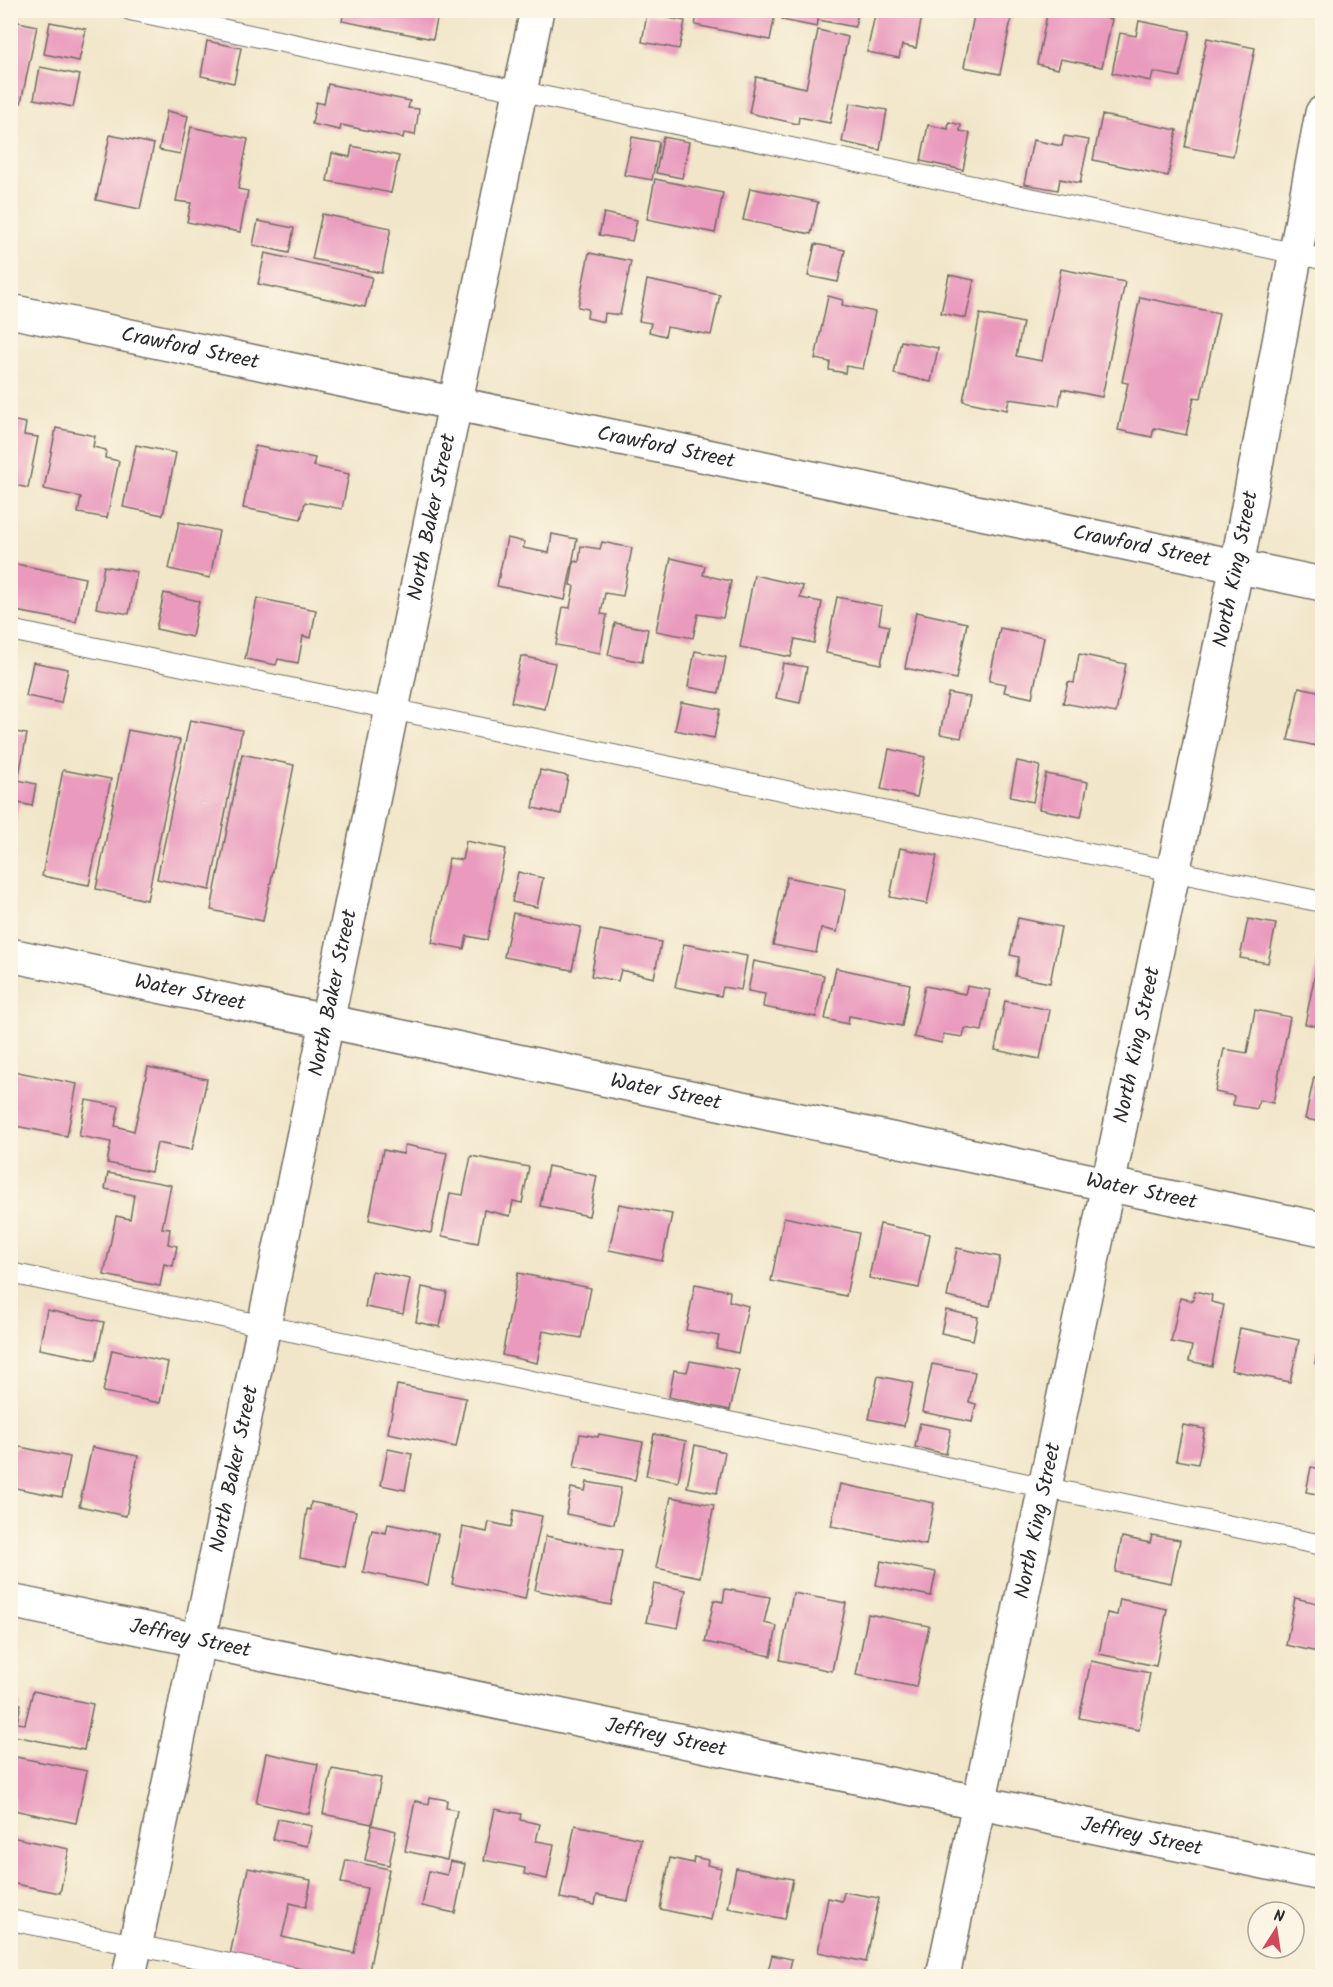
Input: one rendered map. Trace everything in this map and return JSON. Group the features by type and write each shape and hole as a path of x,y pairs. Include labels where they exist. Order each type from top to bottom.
{"street":[{"name":"North Baker Street","path":"132,1961 537,10"},
{"name":"North King Street","path":"943,1977 1237,566 1309,256 1323,113"},
{"name":"Crawford Street","path":"10,310 1323,584"},
{"name":"Water Street","path":"10,955 1323,1229"},
{"name":"Jeffrey Street","path":"10,1601 1323,1874"}],"lane":[{"path":"130,10 1309,256"},
{"path":"10,630 1173,873 1323,902"},
{"path":"10,1273 1323,1545"},
{"path":"10,1920 132,1961 289,1977"}],"building":[{"path":"344,10 439,10 433,39 342,21"},
{"path":"698,10 776,10 770,40 695,25"},
{"path":"784,10 858,10 855,27 818,20 817,27 782,20"},
{"path":"876,10 923,10 916,48 902,45 899,58 867,52"},
{"path":"975,10 1013,10 1000,74 964,67"},
{"path":"1048,10 1070,10 1112,19 1102,67 1061,59 1058,69 1037,64"},
{"path":"647,14 685,21 679,49 642,42"},
{"path":"10,20 37,26 21,103 10,101"},
{"path":"1139,21 1190,31 1180,77 1153,72 1151,81 1112,73 1120,33 1136,36"},
{"path":"50,22 86,29 79,61 44,54"},
{"path":"818,30 848,37 830,123 799,117 798,124 749,113 756,77 806,88"},
{"path":"1207,38 1255,48 1233,156 1185,147"},
{"path":"207,41 241,48 234,83 201,76"},
{"path":"40,67 80,75 73,107 34,99"},
{"path":"328,84 410,101 408,108 419,109 415,135 404,133 403,138 341,125 340,130 312,124 316,102 324,104"},
{"path":"850,103 887,110 880,150 842,142"},
{"path":"167,111 188,116 180,154 159,150"},
{"path":"1102,115 1177,130 1168,176 1093,160"},
{"path":"949,122 961,125 960,131 970,133 963,170 921,161 928,125 948,129"},
{"path":"191,127 248,139 238,189 248,191 240,232 187,222 191,203 176,201"},
{"path":"110,135 154,144 140,209 96,200"},
{"path":"1064,136 1089,140 1080,183 1060,179 1058,190 1024,184 1033,140 1062,146"},
{"path":"632,137 659,142 652,180 624,175"},
{"path":"663,137 689,142 682,178 656,173"},
{"path":"352,146 399,156 391,193 327,181 332,153 350,157"},
{"path":"655,179 723,193 715,233 647,219"},
{"path":"750,188 818,202 811,234 743,220"},
{"path":"604,213 637,220 632,241 599,235"},
{"path":"322,214 391,228 382,273 312,259"},
{"path":"258,221 294,228 289,253 253,245"},
{"path":"815,244 845,250 838,282 808,276"},
{"path":"265,253 372,277 365,307 258,284"},
{"path":"589,253 631,261 620,315 605,313 604,322 587,318 588,309 578,307"},
{"path":"1061,269 1125,282 1102,397 1062,389 1059,406 1009,399 1007,410 963,401 980,314 1023,323 1016,356 1042,361"},
{"path":"949,275 974,280 966,318 941,313"},
{"path":"647,280 720,295 711,335 667,327 665,336 649,332 651,323 639,321"},
{"path":"828,296 843,300 842,305 875,312 863,369 846,366 845,373 829,370 830,362 815,359"},
{"path":"1140,297 1219,313 1201,398 1194,397 1186,435 1154,428 1152,437 1118,430 1128,383 1122,382"},
{"path":"901,341 938,348 931,382 894,374"},
{"path":"10,420 26,423 24,435 38,437 28,488 10,484"},
{"path":"56,428 95,436 93,447 106,450 105,458 119,461 107,518 78,513 81,497 44,489"},
{"path":"136,445 176,453 163,515 123,507"},
{"path":"255,446 315,458 313,466 349,474 342,509 305,502 301,519 243,508"},
{"path":"179,522 219,531 210,578 169,569"},
{"path":"552,534 577,539 565,600 497,586 507,538 525,542 523,548 549,553"},
{"path":"602,542 632,548 623,596 605,593 601,614 607,615 600,653 556,645 563,607 570,608 574,586 570,585 574,561 579,562 581,546 600,549"},
{"path":"671,558 705,566 703,575 731,581 723,618 698,614 693,638 656,631"},
{"path":"16,564 85,578 76,622 10,610 10,590"},
{"path":"104,566 137,572 129,614 96,608"},
{"path":"754,575 803,586 800,598 822,602 814,643 795,639 791,657 740,647"},
{"path":"164,593 199,601 192,637 156,629"},
{"path":"837,597 882,606 879,624 889,626 881,664 826,653"},
{"path":"257,598 316,610 311,638 303,636 298,663 278,659 276,665 245,659"},
{"path":"916,612 967,623 956,679 905,668"},
{"path":"615,623 648,629 642,662 608,655"},
{"path":"1000,628 1044,637 1032,698 1004,692 1006,684 989,681"},
{"path":"695,651 726,657 719,693 688,687"},
{"path":"1079,654 1126,664 1116,713 1063,703 1068,682 1074,683"},
{"path":"521,656 555,663 545,709 511,702"},
{"path":"33,662 68,669 61,703 26,696"},
{"path":"783,663 807,667 800,703 776,698"},
{"path":"1299,687 1322,692 1319,708 1322,709 1322,747 1288,740"},
{"path":"948,693 970,697 961,738 940,734"},
{"path":"681,702 720,709 714,738 675,730"},
{"path":"190,720 242,730 210,890 157,879"},
{"path":"128,730 180,740 147,900 96,889"},
{"path":"10,731 27,734 18,780 36,784 32,806 19,803 12,838"},
{"path":"889,749 925,757 917,797 881,789"},
{"path":"242,754 294,765 263,921 211,910"},
{"path":"1017,761 1040,766 1033,802 1010,797"},
{"path":"63,770 111,779 89,885 42,876"},
{"path":"540,770 568,776 561,814 533,808"},
{"path":"1046,774 1088,782 1081,817 1039,809"},
{"path":"466,841 506,849 487,940 467,936 464,949 432,943 449,858 462,860"},
{"path":"900,848 937,856 927,904 890,897"},
{"path":"518,872 543,878 537,907 512,902"},
{"path":"787,877 846,889 837,932 821,928 816,953 773,945"},
{"path":"513,913 581,927 572,970 504,957"},
{"path":"1018,918 1061,927 1050,983 1015,976 1019,957 1010,955"},
{"path":"1248,919 1276,924 1268,963 1240,958"},
{"path":"600,930 661,942 654,978 621,970 618,981 591,976"},
{"path":"684,944 747,956 741,990 723,987 721,996 675,987"},
{"path":"1318,959 1322,960 1322,1027 1305,1024"},
{"path":"754,961 824,975 816,1017 763,1007 765,994 748,991"},
{"path":"836,968 910,984 902,1026 849,1016 848,1024 825,1019"},
{"path":"925,986 965,994 967,986 990,990 982,1031 965,1028 963,1037 943,1034 942,1043 914,1037"},
{"path":"1005,1001 1050,1010 1040,1059 995,1050"},
{"path":"1255,1010 1290,1017 1273,1103 1259,1100 1257,1109 1233,1105 1234,1096 1215,1092 1224,1049 1247,1053"},
{"path":"10,1055 15,1056 13,1071 77,1084 67,1136 10,1125"},
{"path":"148,1067 207,1079 192,1150 157,1143 151,1172 107,1163 111,1142 79,1136 86,1100 119,1106 115,1126 134,1131"},
{"path":"1314,1077 1322,1079 1322,1122 1305,1119"},
{"path":"405,1145 447,1153 431,1233 369,1220 383,1150 403,1154"},
{"path":"471,1156 529,1167 522,1203 513,1201 510,1216 484,1210 478,1243 442,1236 450,1193 463,1195"},
{"path":"548,1166 597,1176 589,1216 540,1206"},
{"path":"108,1173 171,1185 162,1228 170,1229 168,1244 177,1246 173,1266 164,1264 160,1286 104,1275 116,1216 130,1219 134,1195 105,1189"},
{"path":"619,1204 672,1214 662,1261 609,1250"},
{"path":"784,1217 859,1233 846,1296 771,1281"},
{"path":"880,1224 930,1234 919,1288 869,1278"},
{"path":"957,1248 1000,1257 990,1306 947,1297"},
{"path":"372,1271 410,1279 403,1314 365,1307"},
{"path":"518,1273 591,1288 581,1338 543,1331 537,1363 502,1355"},
{"path":"695,1284 730,1291 729,1301 748,1306 738,1353 716,1348 719,1336 686,1330"},
{"path":"422,1287 447,1292 440,1327 416,1322"},
{"path":"1195,1291 1212,1295 1211,1302 1224,1305 1212,1366 1189,1361 1192,1346 1171,1342 1180,1298 1193,1301"},
{"path":"47,1310 104,1322 96,1360 39,1349"},
{"path":"946,1310 978,1317 973,1340 941,1333"},
{"path":"1240,1328 1299,1340 1290,1382 1231,1370"},
{"path":"1322,1330 1322,1365 1315,1363"},
{"path":"112,1350 168,1362 160,1403 103,1392"},
{"path":"690,1361 739,1370 730,1410 669,1397 674,1370 687,1372"},
{"path":"932,1364 975,1372 969,1402 976,1404 972,1422 922,1412"},
{"path":"878,1376 913,1383 904,1426 869,1419"},
{"path":"397,1385 466,1398 456,1447 388,1433"},
{"path":"920,1423 951,1429 946,1454 915,1447"},
{"path":"1183,1425 1205,1429 1198,1464 1176,1460"},
{"path":"580,1434 598,1437 599,1434 643,1442 635,1480 574,1467"},
{"path":"654,1434 686,1441 678,1482 646,1476"},
{"path":"695,1445 725,1452 717,1493 687,1487"},
{"path":"15,1446 70,1457 62,1497 10,1487 10,1462"},
{"path":"92,1447 138,1456 126,1516 79,1506"},
{"path":"388,1449 412,1454 405,1490 381,1485"},
{"path":"1311,1467 1322,1469 1322,1495 1306,1492"},
{"path":"587,1482 621,1488 614,1524 566,1514 571,1488 585,1491"},
{"path":"840,1484 934,1503 926,1545 831,1526"},
{"path":"671,1497 714,1505 700,1577 656,1568"},
{"path":"311,1502 356,1511 345,1567 300,1558 307,1509 310,1510"},
{"path":"514,1510 542,1516 525,1599 452,1584 463,1527 487,1532 489,1522 511,1527"},
{"path":"388,1524 438,1534 428,1585 363,1572 372,1530 386,1533"},
{"path":"1152,1535 1180,1540 1171,1583 1115,1572 1122,1537 1150,1543"},
{"path":"546,1536 622,1551 611,1605 535,1590"},
{"path":"881,1561 936,1572 931,1596 876,1585"},
{"path":"654,1584 686,1590 678,1628 646,1622"},
{"path":"725,1589 770,1597 764,1623 777,1626 771,1656 705,1642 714,1600 723,1602"},
{"path":"793,1593 846,1603 832,1671 780,1660"},
{"path":"1295,1598 1322,1604 1322,1653 1286,1645"},
{"path":"1120,1599 1167,1609 1156,1666 1099,1654 1107,1613 1117,1615"},
{"path":"868,1614 929,1626 916,1687 856,1675"},
{"path":"1091,1661 1150,1673 1139,1730 1079,1718"},
{"path":"33,1691 93,1704 84,1750 15,1736 10,1752 10,1702 21,1704 17,1723 25,1724"},
{"path":"266,1753 318,1764 309,1814 256,1803"},
{"path":"11,1756 87,1771 76,1823 13,1810 15,1798 10,1797"},
{"path":"332,1769 381,1778 372,1824 323,1814"},
{"path":"430,1797 447,1800 446,1808 457,1810 447,1860 405,1851 415,1801 429,1804"},
{"path":"495,1809 521,1814 520,1820 540,1824 536,1841 554,1844 547,1879 524,1874 525,1868 484,1860"},
{"path":"278,1819 312,1826 307,1846 273,1839"},
{"path":"372,1825 396,1831 389,1865 365,1860"},
{"path":"575,1825 641,1839 628,1901 597,1895 595,1905 560,1898"},
{"path":"11,1837 69,1849 60,1893 10,1883"},
{"path":"694,1857 708,1860 707,1865 721,1868 711,1920 660,1909 670,1858 693,1863"},
{"path":"346,1860 389,1869 368,1976 336,1976 230,1955 248,1868 311,1880 306,1907 290,1903 282,1937 354,1953 367,1888 341,1883"},
{"path":"450,1861 465,1864 455,1913 422,1906 429,1871 447,1875"},
{"path":"736,1868 793,1879 785,1919 728,1908"},
{"path":"844,1892 879,1898 866,1962 818,1952 828,1898 842,1901"},
{"path":"772,1955 792,1959 788,1976 767,1976"}]}
